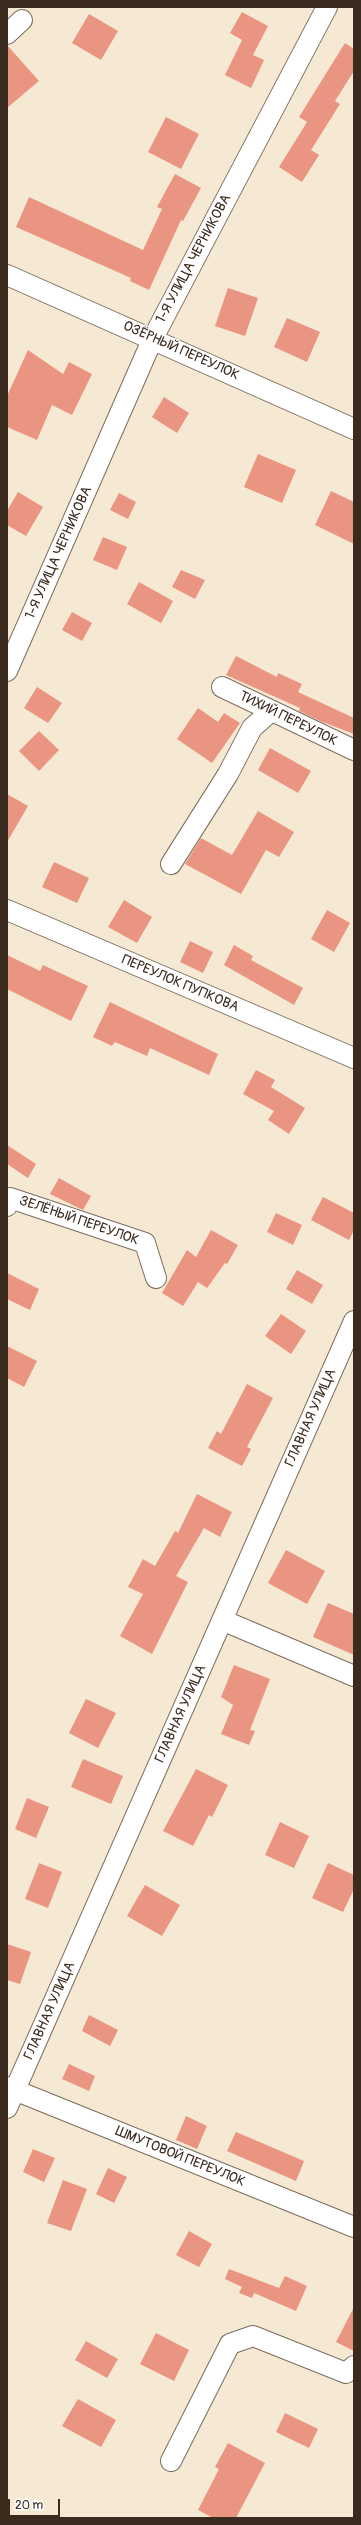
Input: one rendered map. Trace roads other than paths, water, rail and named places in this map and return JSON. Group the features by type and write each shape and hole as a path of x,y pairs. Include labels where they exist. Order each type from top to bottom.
{"street":[{"name":"1-Я УЛИЦА ЧЕРНИКОВА","path":"7,671 153,338 327,7"},
{"path":"7,34 22,20"},
{"name":"ОЗЁРНЫЙ ПЕРЕУЛОК","path":"7,275 153,338 354,429"},
{"name":"ТИХИЙ ПЕРЕУЛОК","path":"222,687 270,712 354,750"},
{"path":"171,864 228,774 252,728 270,712"},
{"name":"ПЕРЕУЛОК ПУПКОВА","path":"7,910 354,1058"},
{"name":"ЗЕЛЁНЫЙ ПЕРЕУЛОК","path":"7,1206 10,1198 145,1243 156,1278"},
{"name":"ГЛАВНАЯ УЛИЦА","path":"10,2095 354,1320"},
{"path":"222,1620 354,1676"},
{"name":"ШМУТОВОЙ ПЕРЕУЛОК","path":"10,2095 354,2227"},
{"path":"171,2461 230,2344 253,2336 346,2373 354,2366"}]}
